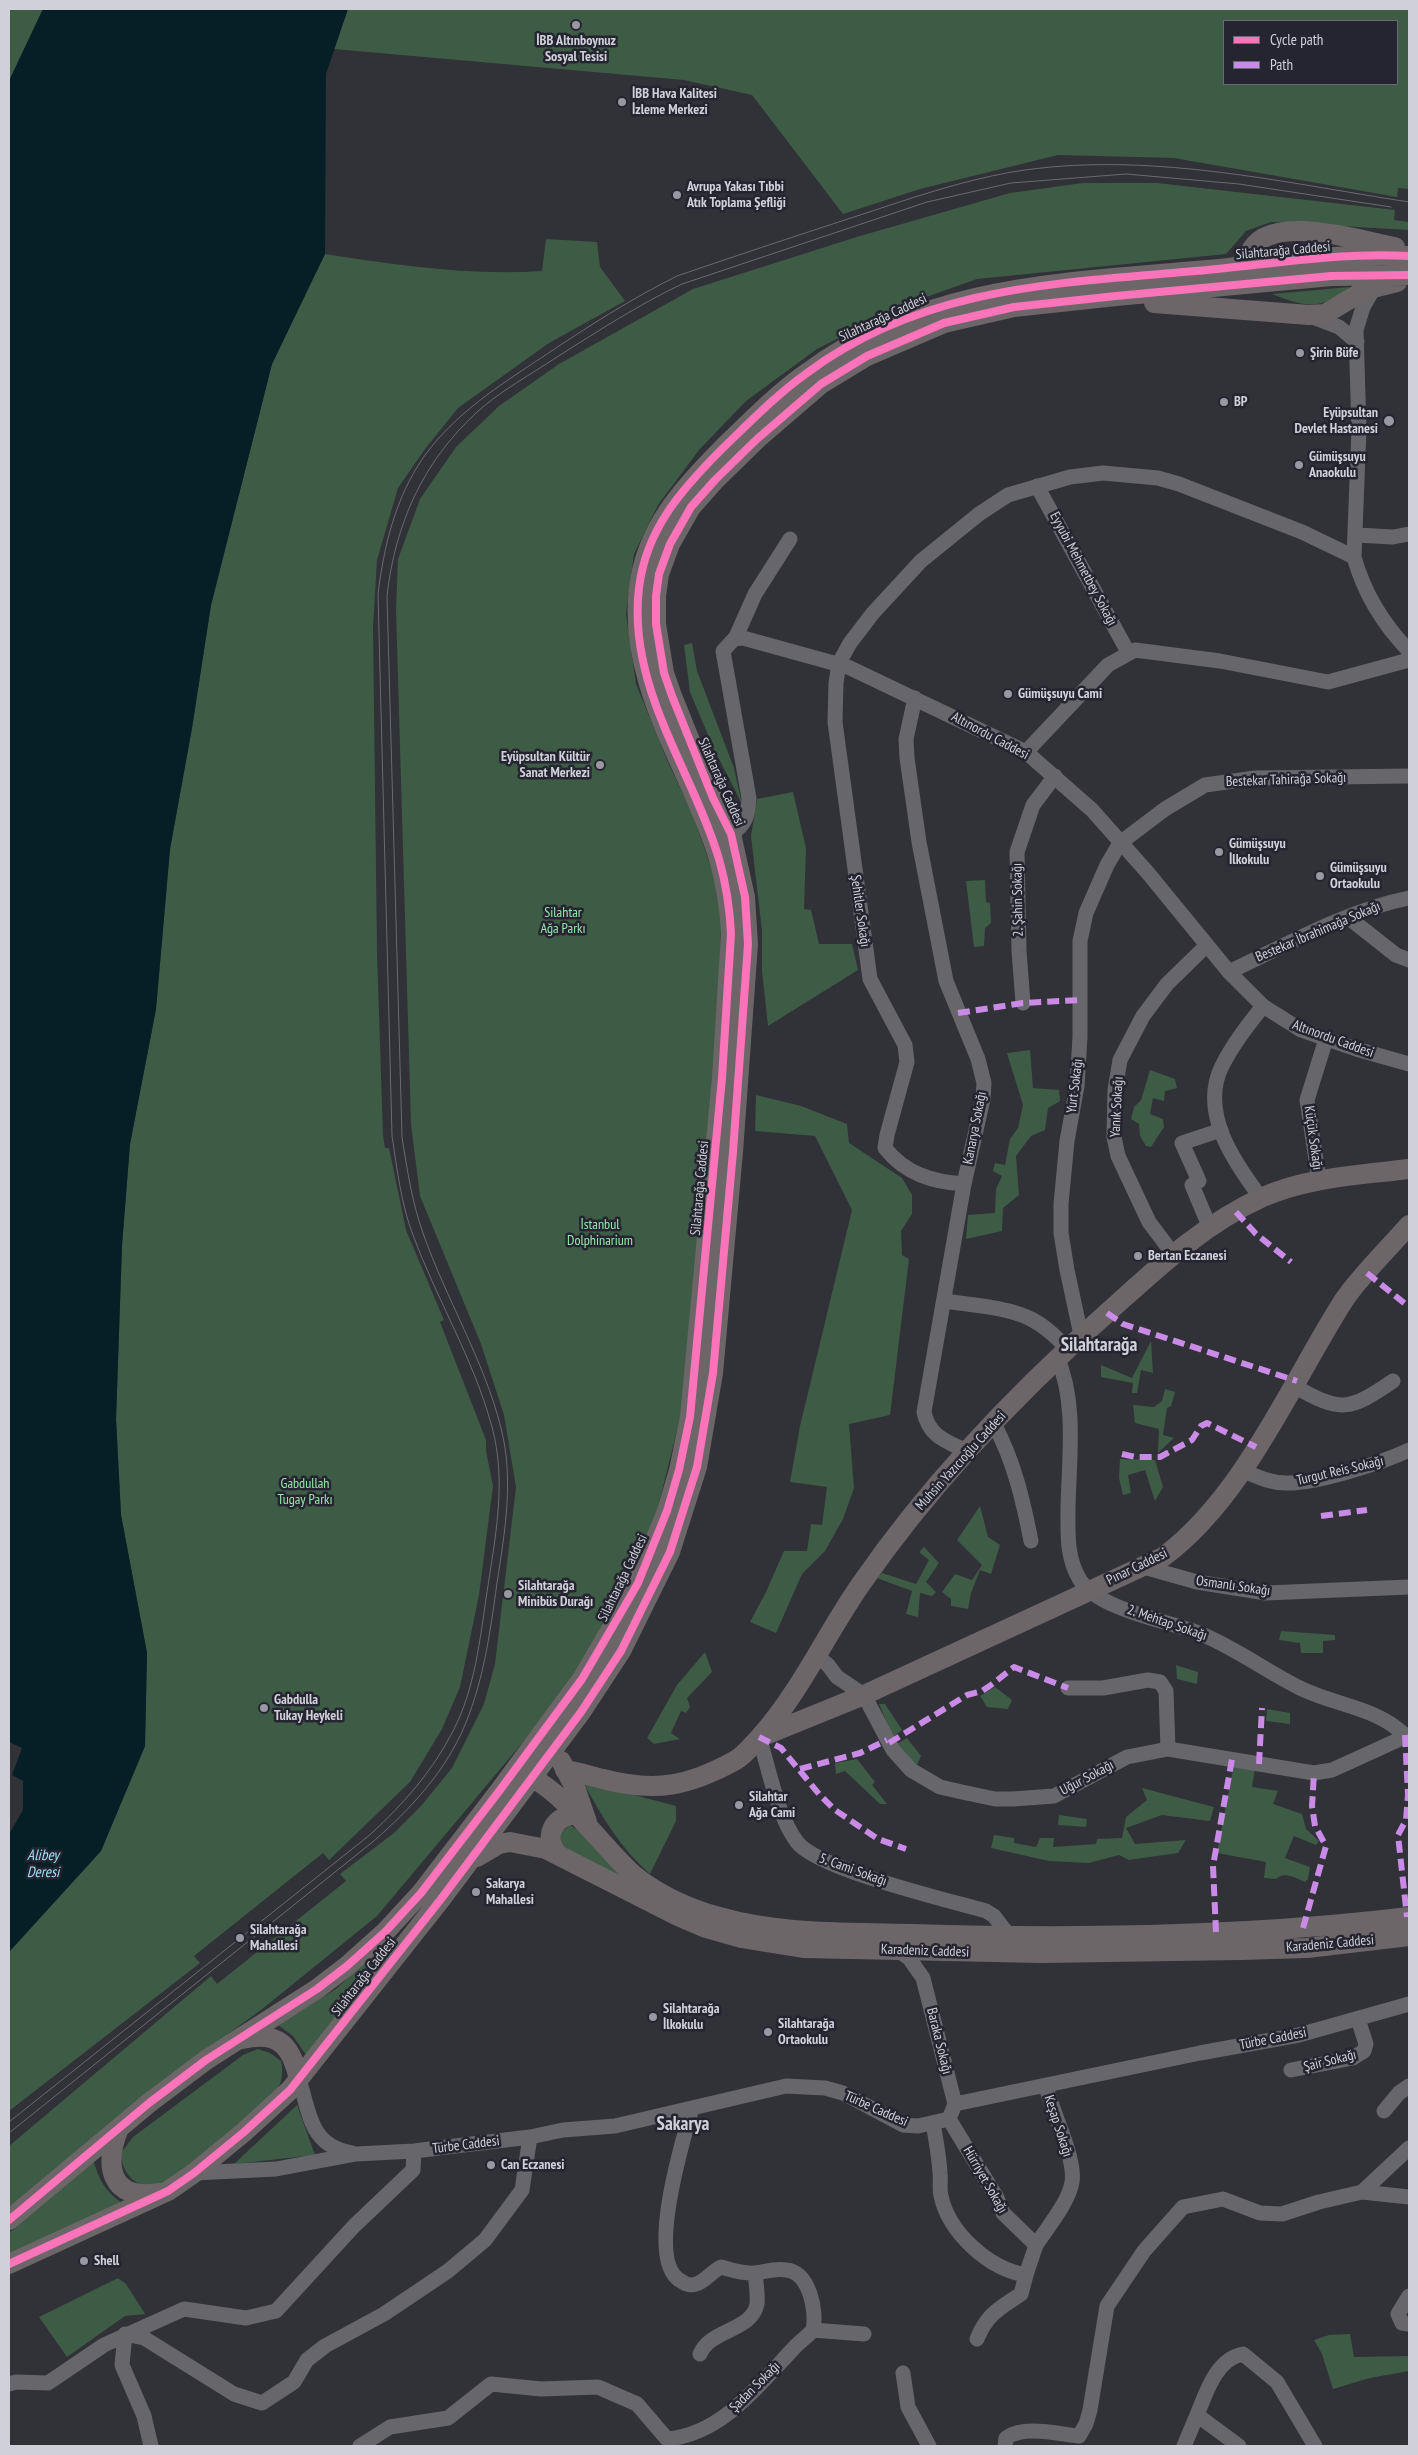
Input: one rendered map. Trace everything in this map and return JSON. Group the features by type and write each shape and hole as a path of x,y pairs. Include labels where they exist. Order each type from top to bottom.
{"main road":[{"path":"1272,311 1253,295 1248,275 1252,248 1263,237 1272,233 1298,230 1350,238 1409,251"},
{"name":"Silahtarağa Caddesi","path":"9,2264 168,2191 194,2173 270,2108 299,2079 442,1900 608,1673 652,1592 681,1524 702,1446 709,1408 718,1328 748,944 745,897 731,834 713,798 672,696 664,673 656,624 656,596 659,574 670,544 691,507 715,480 800,400 821,384 867,356 923,330 962,317 1014,307 1116,296 1380,256 1409,256"},
{"name":"Silahtarağa Caddesi","path":"9,2220 120,2126 206,2060 240,2040 347,1966 385,1932 427,1886 582,1679 638,1583 661,1527 679,1470 690,1417 697,1359 726,1031 730,911 713,842 655,703 642,648 639,589 644,563 660,522 673,501 693,478 788,387 808,372 848,346 904,318 946,303 989,293 1248,275 1409,275"},
{"path":"1116,296 1145,303 1309,315 1325,314 1346,303 1355,294 1386,286 1409,275"},
{"name":"Muhsin Yazıcıoğlu Caddesi","path":"565,1770 584,1772 603,1779 659,1787 686,1783 740,1758 788,1702 860,1585 906,1523 968,1452 1068,1347 1173,1254 1210,1228 1261,1198 1283,1189 1319,1180 1409,1169"},
{"name":"Pınar Caddesi","path":"759,1737 864,1696 1140,1566 1163,1557 1186,1540 1226,1492 1241,1470 1294,1386 1345,1298 1409,1225"},
{"path":"558,1742 560,1758 576,1790 590,1829"},
{"path":"510,1777 522,1774 532,1778"},
{"name":"Karadeniz Caddesi","path":"532,1778 576,1814 623,1866 650,1887 674,1900 720,1918 807,1932 1010,1937 1302,1928 1409,1917"},
{"path":"558,1854 551,1843 552,1827 561,1818 576,1814"},
{"name":"Karadeniz Caddesi","path":"468,1863 487,1850 510,1842 533,1846 558,1854 678,1916 723,1933 803,1948 1041,1953 1241,1950 1307,1948 1409,1936"},
{"path":"240,2040 264,2036 280,2042 288,2048 293,2057 299,2079"},
{"path":"120,2126 111,2152 111,2167 114,2177 121,2186 133,2193 141,2195 168,2191"}],"street":[{"path":"1374,288 1358,320 1359,429 1354,557 1360,578 1377,609 1387,626 1409,651"},
{"path":"1309,315 1339,327 1357,342"},
{"path":"839,663 850,643 873,613 921,560 979,514 1008,495 1070,477 1103,473 1158,478 1230,503 1302,532 1354,557"},
{"name":"Eyyubi Mehmetbey Sokağı","path":"1037,486 1128,652"},
{"path":"1356,535 1394,537 1409,534"},
{"path":"731,834 743,825 748,817 749,798 723,651 727,644 735,639 755,594 790,539"},
{"name":"Altınordu Caddesi","path":"735,639 743,638 839,663 1026,752 1092,810 1120,844 1148,873 1229,972 1263,1006 1301,1030 1409,1064"},
{"path":"1026,752 1108,665 1128,652 1144,650 1220,661 1328,682 1409,660"},
{"name":"Şehitler Sokağı","path":"839,663 836,683 835,722 870,979 905,1045 907,1062 885,1148 893,1158 920,1175 938,1182 964,1184"},
{"name":"Kanarya Sokağı","path":"915,698 906,739 919,842 944,973 978,1059 984,1083 983,1099 964,1184 924,1412 926,1426 936,1434 968,1452"},
{"name":"2. Şahin Sokağı","path":"1023,1003 1019,951 1017,852 1033,805 1055,776"},
{"name":"Bestekar Tahirağa Sokağı","path":"1120,844 1165,809 1205,785 1255,778 1409,776"},
{"name":"Yurt Sokağı","path":"1068,1347 1067,1270 1062,1233 1062,1204 1067,1141 1078,1076 1080,941 1086,913 1107,865 1120,844"},
{"name":"Bestekar İbrahimağa Sokağı","path":"1229,972 1332,924 1391,902 1409,898"},
{"path":"1349,918 1396,955 1409,960"},
{"name":"Yanık Sokağı","path":"1173,1254 1149,1222 1118,1156 1114,1137 1115,1090 1120,1060 1142,1016 1166,984 1207,945"},
{"path":"1261,1198 1233,1158 1221,1130 1215,1107 1216,1086 1221,1068 1237,1039 1263,1006"},
{"name":"Küçük Sokağı","path":"1319,1180 1307,1100 1326,1039"},
{"path":"1210,1228 1192,1185 1199,1181 1182,1143 1221,1130"},
{"path":"944,1301 1030,1318 1053,1333 1068,1347 1064,1373 1068,1402 1068,1550 1080,1581 1089,1590"},
{"path":"1294,1386 1323,1403 1341,1406 1355,1404 1368,1398 1393,1381"},
{"path":"994,1424 1006,1447 1020,1489 1031,1541"},
{"name":"Turgut Reis Sokağı","path":"1241,1470 1264,1480 1286,1484 1389,1459 1409,1450"},
{"name":"Osmanlı Sokağı","path":"1140,1566 1196,1582 1266,1593 1409,1587"},
{"name":"2. Mehtap Sokağı","path":"1089,1590 1148,1619 1178,1625 1209,1637 1303,1689 1390,1721 1407,1735"},
{"name":"Uğur Sokağı","path":"817,1656 828,1665 837,1677 864,1696 893,1750 911,1770 940,1787 995,1799 1030,1799 1054,1796 1127,1757 1168,1749 1314,1773 1332,1770 1407,1735"},
{"path":"1068,1688 1104,1688 1148,1680 1160,1682 1166,1691 1168,1749"},
{"name":"5. Cami Sokağı","path":"759,1737 785,1820 796,1841 807,1852 821,1860 901,1887 986,1911 994,1916 1010,1937"},
{"name":"Baraka Sokağı","path":"899,1950 909,1958 923,1978 955,2104"},
{"path":"923,1978 925,1966 931,1957 941,1951"},
{"name":"Türbe Caddesi","path":"955,2104 1299,2035 1409,2004"},
{"name":"Şair Sokağı","path":"1291,2070 1353,2058 1364,2051 1366,2044 1358,2019"},
{"path":"299,2079 314,2130 322,2142 337,2151 356,2154"},
{"name":"Türbe Caddesi","path":"356,2154 414,2151 530,2137 562,2130 615,2126 786,2086 825,2088 843,2094 903,2124 918,2126 950,2119"},
{"name":"Keşap Sokağı","path":"1036,2245 1060,2210 1072,2183 1073,2172 1063,2136 1051,2107 1046,2086"},
{"path":"1384,2111 1399,2093 1409,2086"},
{"path":"950,2119 955,2104"},
{"path":"692,2108 673,2176 666,2247 668,2266 673,2275 687,2284 695,2285 721,2267 742,2273 786,2270 797,2273 813,2302 814,2330 864,2334"},
{"name":"Hürriyet Sokağı","path":"950,2119 997,2198 1003,2213 1036,2245"},
{"path":"933,2123 941,2195 948,2214 979,2254 1008,2271 1026,2275"},
{"path":"125,2334 144,2338 234,2394 262,2403 294,2382 307,2360 325,2346 384,2314 440,2277 485,2240 522,2190 530,2137"},
{"path":"1362,2192 1409,2148"},
{"path":"9,2384 48,2383 104,2345 184,2309 246,2318 276,2311 354,2226 413,2170 414,2151"},
{"path":"194,2173 276,2169 356,2154"},
{"path":"1003,2443 1012,2433 1030,2432 1079,2436 1086,2424 1090,2410 1107,2306 1144,2251 1183,2207 1223,2199 1260,2213 1282,2214 1319,2202 1362,2192 1409,2197"},
{"path":"977,2339 983,2322 1021,2294 1036,2245"},
{"path":"700,2354 708,2341 740,2325 755,2311 757,2304 755,2273"},
{"path":"1409,2296 1398,2314 1402,2323 1409,2324"},
{"name":"Şadan Sokağı","path":"360,2446 390,2427 448,2418 491,2384 542,2389 598,2387 637,2404 667,2439 679,2438 707,2427 730,2413 814,2330"},
{"path":"125,2334 122,2365 144,2416 151,2446"},
{"path":"1184,2446 1214,2376 1225,2364 1237,2355 1243,2354 1277,2382 1315,2446"},
{"path":"903,2373 908,2407 929,2446"},
{"path":"1196,2415 1239,2446"}],"green space":[{"path":"9,9 43,9 9,81"},
{"path":"348,9 1409,9 1409,189 1398,188 1397,197 1174,158 1058,155 920,189 843,214 752,95 684,80 334,49"},
{"name":"Silahtar Ağa Parkı","path":"1083,183 1157,183 1395,210 1394,220 1409,222 1409,230 1271,222 1246,231 1226,254 977,279 901,306 817,349 746,401 699,450 658,505 634,554 626,614 636,684 667,760 692,813 711,867 721,903 720,1028 686,1394 655,1519 628,1583 559,1699 377,1916 261,2010 158,2085 9,2209 9,2146 211,1976 217,1984 346,1881 340,1874 394,1833 421,1806 452,1768 484,1704 495,1664 516,1487 504,1415 481,1344 420,1196 411,1124 396,609 398,559 420,499 456,447 499,406 559,364 693,289 860,236 1010,193"},
{"name":"Gabdullah Tugay Parkı","path":"546,239 597,242 600,267 625,301 549,343 458,408 425,449 398,488 377,560 373,627 377,953 383,1135 385,1148 389,1148 406,1230 444,1320 440,1322 486,1440 486,1451 493,1486 479,1595 460,1687 442,1729 410,1782 329,1860 323,1853 194,1956 200,1963 9,2111 9,1952 101,1851 145,1746 147,1653 121,1515 116,1419 122,1245 130,1144 156,1009 170,849 192,728 211,605 272,364 325,254 406,266 460,271 542,271"},
{"path":"1350,287 1330,300 1312,304 1294,302 1272,294"},
{"path":"692,643 697,671 734,768 742,804 714,749 690,692 684,645"},
{"path":"793,792 806,848 804,909 811,910 819,944 852,944 858,970 768,1026 762,971 762,931 751,836 757,799"},
{"path":"985,880 986,902 990,903 991,923 985,928 984,946 974,947 966,881"},
{"path":"1030,1050 1033,1088 1059,1090 1060,1101 1048,1108 1045,1130 1031,1136 1016,1156 1019,1195 1003,1208 1002,1231 966,1239 968,1215 995,1213 996,1189 1002,1176 993,1171 995,1163 1005,1165 1010,1139 1018,1128 1023,1105 1007,1053"},
{"path":"1150,1070 1175,1079 1177,1088 1165,1091 1164,1101 1153,1098 1150,1114 1163,1119 1164,1127 1151,1147 1146,1146 1140,1136 1139,1124 1131,1119 1134,1107 1141,1100"},
{"path":"756,1095 801,1106 847,1124 849,1143 902,1178 912,1195 912,1214 901,1231 902,1255 909,1259 890,1415 849,1424 854,1488 843,1519 825,1551 802,1574 776,1633 750,1622 784,1551 807,1551 811,1524 822,1525 827,1487 790,1482 800,1426 852,1210 815,1136 755,1131"},
{"path":"1151,1341 1153,1373 1141,1370 1137,1393 1132,1393 1133,1383 1101,1377 1101,1365 1132,1378"},
{"path":"1165,1389 1175,1392 1171,1406 1167,1408 1163,1435 1174,1438 1158,1453 1159,1429 1135,1423 1133,1405 1154,1407 1162,1401"},
{"path":"1120,1459 1155,1460 1163,1487 1155,1501 1145,1470 1128,1475 1131,1493 1123,1495 1119,1478"},
{"path":"980,1506 988,1537 1000,1545 991,1574 980,1570 971,1593 968,1609 951,1606 951,1599 942,1592 955,1574 972,1580 982,1565 957,1540"},
{"path":"924,1547 939,1563 926,1582 936,1592 932,1596 920,1593 918,1617 906,1614 912,1591 877,1578 882,1573 916,1584 929,1560 919,1552"},
{"path":"1281,1631 1335,1635 1335,1640 1323,1641 1323,1653 1301,1653 1300,1643 1279,1640"},
{"path":"705,1652 712,1672 687,1698 690,1707 686,1713 681,1711 671,1733 680,1739 654,1744 647,1738 677,1685"},
{"path":"1176,1665 1198,1672 1197,1684 1177,1679"},
{"path":"995,1687 1012,1700 1008,1709 987,1707 980,1696"},
{"path":"879,1704 885,1704 902,1730 893,1737"},
{"path":"1267,1709 1290,1713 1290,1724 1266,1721"},
{"path":"907,1738 921,1756 916,1767 895,1745"},
{"path":"857,1759 875,1782 872,1785 887,1804 880,1804 845,1771 836,1774 835,1763"},
{"path":"1234,1764 1255,1769 1252,1787 1278,1791 1273,1804 1302,1814 1306,1829 1319,1841 1316,1845 1294,1836 1285,1858 1310,1867 1308,1879 1305,1882 1286,1875 1276,1879 1264,1878 1266,1862 1217,1853"},
{"path":"585,1782 676,1806 676,1821 650,1874 630,1854 605,1821 584,1784"},
{"path":"1142,1788 1214,1807 1210,1821 1162,1815 1126,1828 1135,1844 1186,1840 1178,1853 1129,1860 1119,1855 1089,1863 1049,1861 991,1848 994,1835 1014,1838 1014,1843 1036,1847 1040,1838 1054,1838 1053,1847 1096,1844 1097,1839 1122,1838 1126,1817 1147,1800"},
{"path":"1059,1815 1087,1819 1086,1827 1058,1825"},
{"path":"570,1825 578,1830 626,1877 623,1882 562,1847 560,1833"},
{"path":"387,1942 392,1947 306,2055 293,2036 278,2025 336,1989"},
{"path":"258,2049 270,2053 281,2061 282,2074 280,2084 267,2103 163,2187 139,2184 129,2176 122,2163 120,2154 133,2137 243,2055"},
{"path":"297,2105 315,2155 234,2164"},
{"path":"93,2160 103,2184 121,2202 9,2256 9,2233"},
{"path":"118,2278 126,2284 145,2314 125,2316 67,2357 39,2317"},
{"path":"1350,2334 1354,2357 1409,2356 1409,2371 1370,2378 1333,2389 1322,2354 1314,2340 1329,2335"}],"water":[{"name":"Alibey Deresi","path":"43,9 348,9 326,74 325,254 272,364 211,605 192,728 170,849 156,1009 130,1144 122,1245 116,1419 121,1515 147,1653 145,1746 101,1851 9,1952 9,1834 23,1810 23,1781 12,1775 22,1748 9,1742 9,81"}],"tram line":[{"path":"9,2122 371,1834 406,1799 436,1760 453,1731 472,1681 496,1531 499,1468 492,1427 484,1402 423,1259 405,1211 392,1136 378,594 392,523 405,490 423,458 435,442 463,414 495,389 593,324 677,276 897,203 973,180 1012,172 1062,166 1161,167 1261,178 1409,202"},
{"path":"9,2133 375,1840 400,1816 424,1791 453,1749 469,1716 485,1660 507,1505 508,1486 505,1447 494,1403 485,1378 442,1282 419,1221 402,1137 387,596 391,569 405,519 427,473 441,452 457,432 495,398 603,328 666,292 682,284 927,202 1011,183 1126,174 1239,184 1391,207"}],"marked path":[{"path":"958,1013 1023,1003 1080,1000"},
{"path":"1236,1212 1256,1234 1291,1262"},
{"path":"1367,1273 1409,1307"},
{"path":"1107,1313 1123,1324 1297,1381"},
{"path":"1122,1454 1135,1457 1160,1457 1192,1440 1201,1426 1207,1423 1256,1447"},
{"path":"1321,1516 1367,1510"},
{"path":"889,1743 967,1695 982,1691 1014,1667 1068,1688"},
{"path":"1259,1764 1262,1708"},
{"path":"1405,1735 1408,1795 1406,1820 1398,1835 1407,1917"},
{"path":"759,1737 781,1748 819,1794 835,1810 878,1839 906,1849"},
{"path":"800,1769 860,1753 887,1740"},
{"path":"1216,1932 1213,1866 1232,1759"},
{"path":"1303,1928 1326,1846 1315,1826 1312,1806 1314,1773"}],"cycle path":[{"path":"9,2220 149,2103 206,2060 317,1989 347,1966 385,1932 421,1893 582,1679 638,1583 667,1511 679,1470 690,1417 722,1078 731,934 727,896 719,859 707,826 664,727 652,694 643,659 638,624 639,588 649,547 668,511 707,464 784,390 853,344 900,321 948,305 998,293 1049,285 1308,259 1384,255 1409,256"},
{"path":"9,2264 168,2191 194,2173 244,2132 290,2090 441,1899 581,1712 621,1651 670,1552 697,1467 713,1373 733,1152 748,944 745,897 731,834 713,798 672,696 664,673 656,624 656,596 659,574 670,544 691,507 715,480 757,439 821,384 867,356 944,323 1014,307 1116,296 1331,276 1409,275"}],"place":[{"name":"İBB Altınboynuz Sosyal Tesisi","path":"576,25"},
{"name":"İBB Hava Kalitesi İzleme Merkezi","path":"622,102"},
{"name":"Avrupa Yakası Tıbbi Atık Toplama Şefliği","path":"677,195"},
{"name":"Şirin Büfe","path":"1300,353"},
{"name":"BP","path":"1224,402"},
{"name":"Eyüpsultan Devlet Hastanesi","path":"1389,421"},
{"name":"Gümüşsuyu Anaokulu","path":"1299,465"},
{"name":"Gümüşsuyu Cami","path":"1008,694"},
{"name":"Eyüpsultan Kültür Sanat Merkezi","path":"600,765"},
{"name":"Gümüşsuyu İlkokulu","path":"1219,852"},
{"name":"Gümüşsuyu Ortaokulu","path":"1320,876"},
{"name":"Bertan Eczanesi","path":"1138,1256"},
{"name":"Silahtarağa Minibüs Durağı","path":"508,1594"},
{"name":"Gabdulla Tukay Heykeli","path":"264,1708"},
{"name":"Silahtar Ağa Cami","path":"739,1805"},
{"name":"Sakarya Mahallesi","path":"476,1892"},
{"name":"Silahtarağa Mahallesi","path":"240,1938"},
{"name":"Silahtarağa İlkokulu","path":"653,2017"},
{"name":"Silahtarağa Ortaokulu","path":"768,2032"},
{"name":"Can Eczanesi","path":"491,2165"},
{"name":"Shell","path":"84,2261"}],"district":[{"name":"Silahtarağa","path":"1099,1346"},
{"name":"Sakarya","path":"683,2125"}],"park label":[{"name":"İstanbul Dolphinarium","path":"600,1234"}]}
